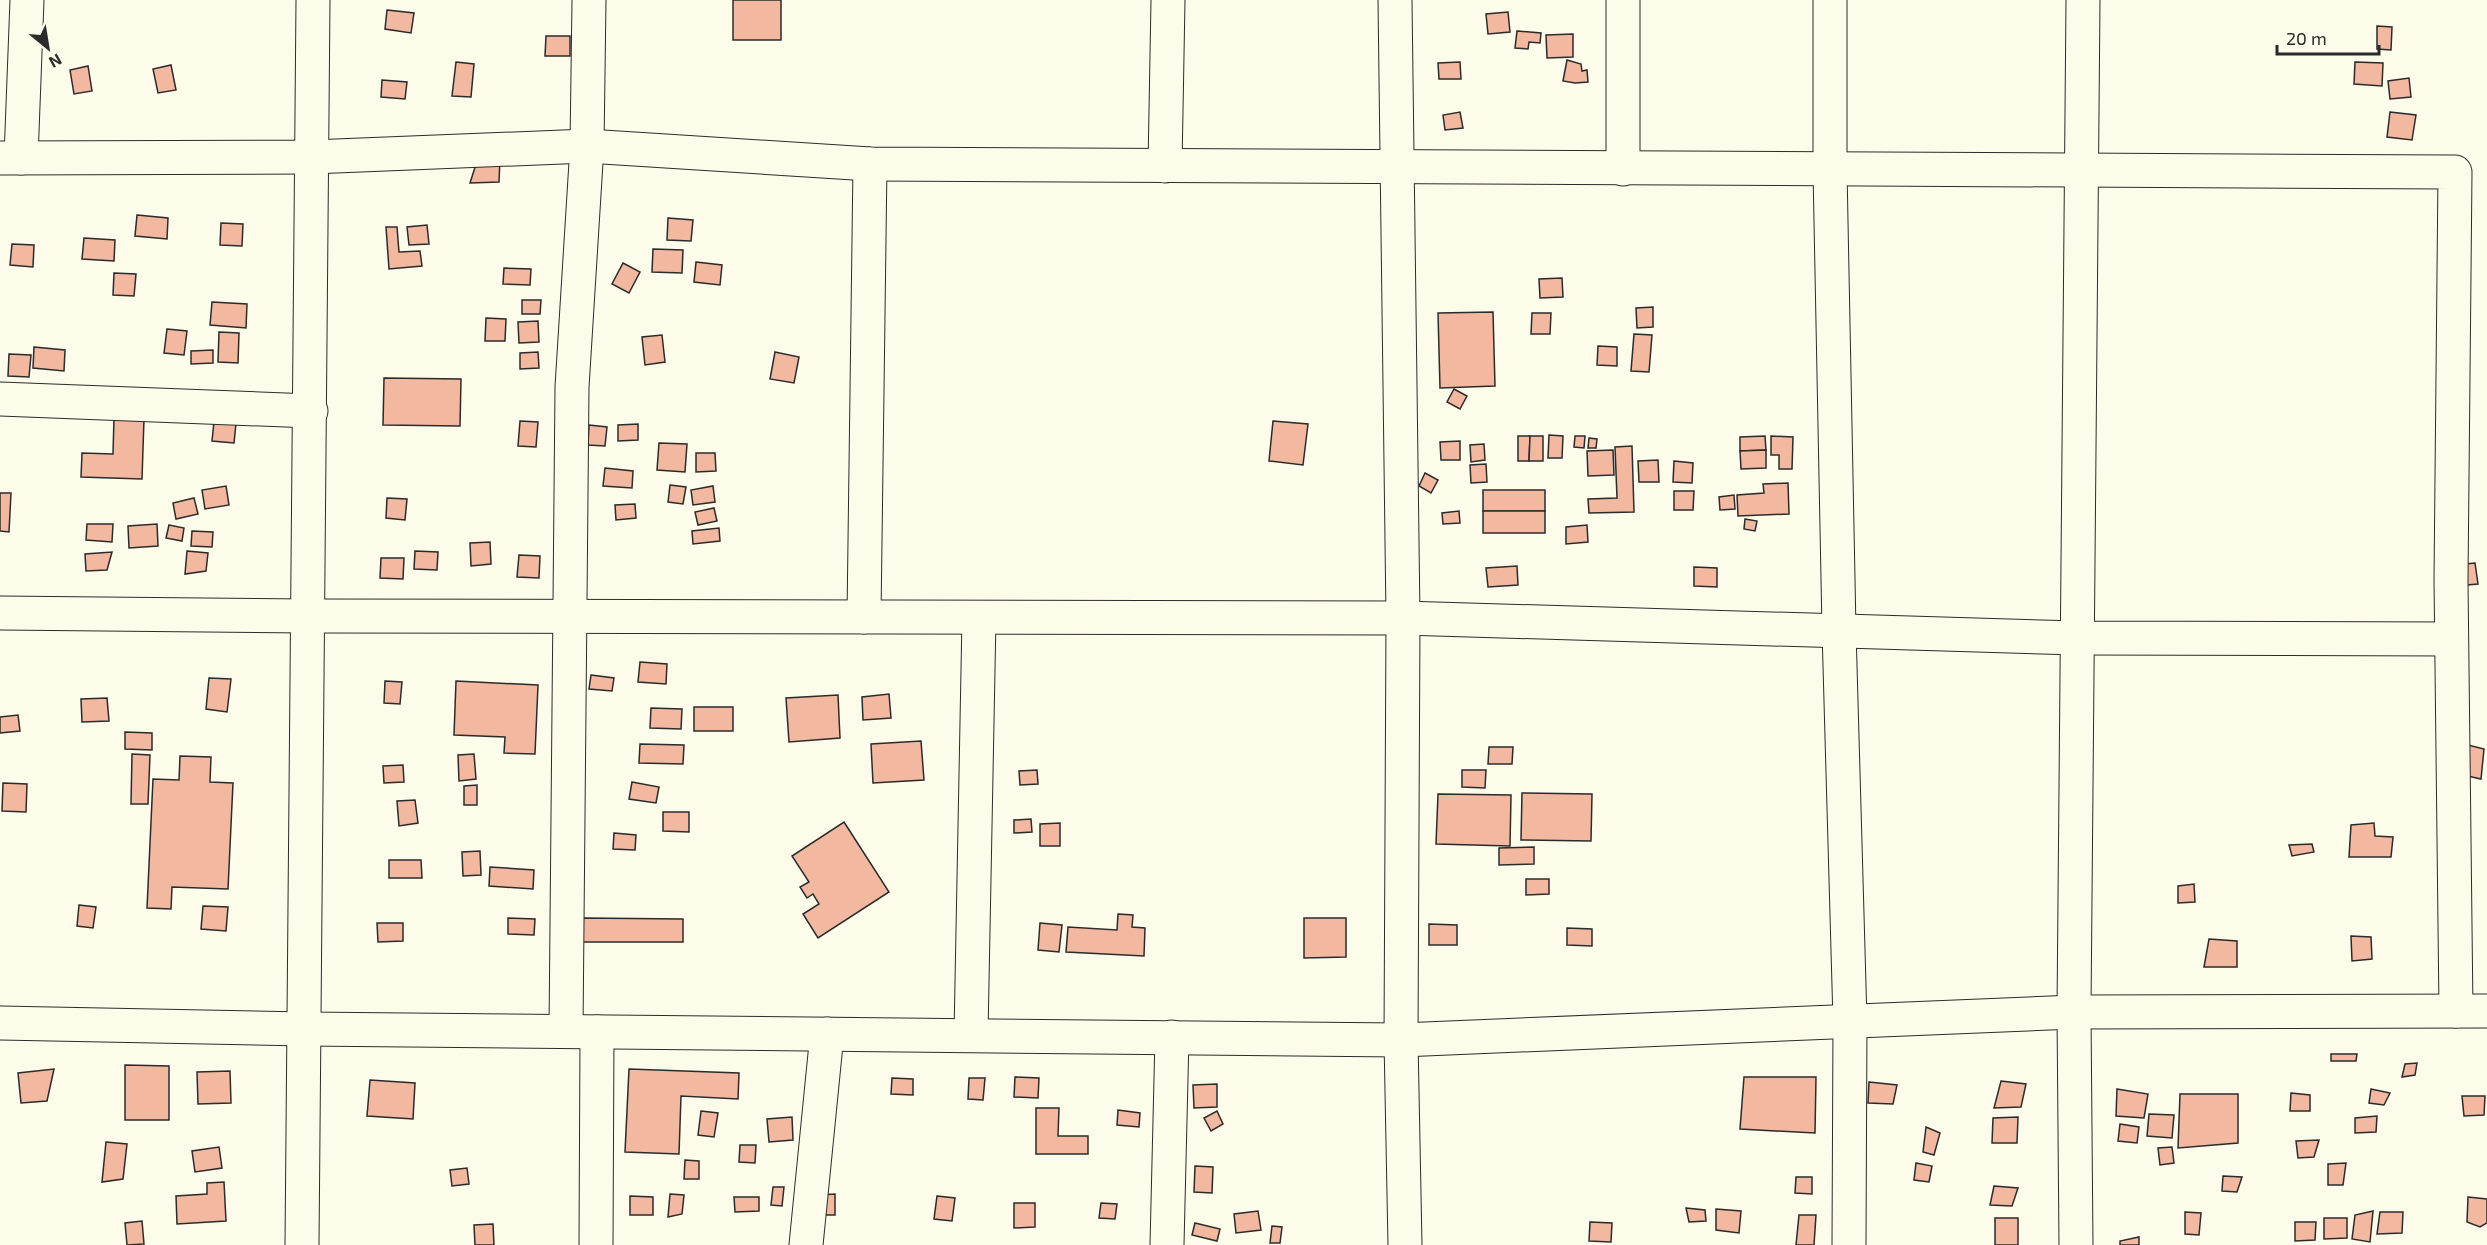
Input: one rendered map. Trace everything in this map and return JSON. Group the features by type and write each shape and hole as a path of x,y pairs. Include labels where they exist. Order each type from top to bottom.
{"street":[{"path":"0,1031 305,1029 1401,1040 2074,1012 2471,1011 2451,639 2455,172 870,164 587,147 311,157 11,158 27,0"},
{"path":"302,1245 313,0"},
{"path":"589,0 587,147 572,387 570,617 582,1031 596,1245"},
{"path":"1165,166 1168,0"},
{"path":"1395,0 1402,618 1401,1040 1405,1245"},
{"path":"1623,0 1623,169"},
{"path":"1830,0 1830,170 1839,630 1850,1021 1849,1245"},
{"path":"2076,1245 2074,1012 2083,0"},
{"path":"864,617 870,164"},
{"path":"0,399 311,411"},
{"path":"0,613 570,617 1402,618 2078,638 2451,639"},
{"path":"970,1035 978,618"},
{"path":"806,1245 827,1034"},
{"path":"1167,1245 1172,1037"}],"building":[{"path":"733,0 781,0 781,40 733,40"},
{"path":"387,10 414,13 411,33 385,29"},
{"path":"1508,12 1510,32 1488,34 1486,14"},
{"path":"2377,26 2392,27 2391,50 2377,49"},
{"path":"1517,31 1541,33 1540,43 1529,42 1528,49 1515,48"},
{"path":"1573,34 1573,57 1547,58 1546,35"},
{"path":"546,36 570,36 570,56 545,56"},
{"path":"1567,60 1581,64 1582,71 1587,70 1588,82 1563,81"},
{"path":"456,62 474,64 471,97 452,96"},
{"path":"1460,62 1461,79 1439,79 1438,63"},
{"path":"2355,62 2383,63 2382,86 2354,84"},
{"path":"171,65 176,90 158,93 153,69"},
{"path":"88,66 92,91 74,94 70,70"},
{"path":"2409,78 2411,97 2390,99 2388,81"},
{"path":"382,80 407,82 405,99 381,97"},
{"path":"1460,112 1463,128 1445,130 1443,115"},
{"path":"2390,112 2416,115 2412,140 2387,137"},
{"path":"478,158 500,158 499,182 470,183"},
{"path":"137,215 168,218 167,239 135,236"},
{"path":"668,218 693,220 691,241 667,240"},
{"path":"221,223 243,224 242,246 220,245"},
{"path":"427,225 429,244 409,245 407,227"},
{"path":"386,227 397,227 399,252 420,251 422,266 389,269"},
{"path":"84,238 115,240 114,261 82,259"},
{"path":"12,244 34,245 33,267 10,265"},
{"path":"653,249 683,250 682,273 652,272"},
{"path":"696,262 722,265 720,285 694,282"},
{"path":"623,263 640,272 629,293 612,284"},
{"path":"504,268 531,269 530,285 503,284"},
{"path":"114,273 136,274 134,296 113,295"},
{"path":"1562,278 1563,297 1540,298 1539,279"},
{"path":"522,300 541,300 540,314 522,314"},
{"path":"212,302 247,304 246,328 210,325"},
{"path":"1653,307 1653,327 1637,328 1636,308"},
{"path":"1493,312 1495,386 1440,388 1438,313"},
{"path":"1532,313 1551,313 1550,334 1531,334"},
{"path":"486,318 506,319 505,341 485,341"},
{"path":"538,321 539,342 519,343 518,322"},
{"path":"167,329 187,331 184,355 164,353"},
{"path":"219,332 239,333 238,363 218,362"},
{"path":"1634,334 1652,335 1649,372 1631,371"},
{"path":"662,335 665,362 645,365 642,337"},
{"path":"1598,346 1617,347 1617,366 1597,365"},
{"path":"34,347 65,350 64,371 33,368"},
{"path":"213,350 213,363 191,364 191,351"},
{"path":"538,352 539,368 520,369 520,353"},
{"path":"775,352 799,357 794,383 770,379"},
{"path":"9,354 31,355 29,377 8,376"},
{"path":"384,378 461,379 460,426 383,425"},
{"path":"1454,389 1467,396 1460,409 1447,402"},
{"path":"215,412 237,414 234,443 212,441"},
{"path":"114,418 144,419 142,479 81,477 82,453 113,454"},
{"path":"520,421 538,422 536,447 518,446"},
{"path":"1273,421 1308,424 1303,465 1269,461"},
{"path":"638,424 638,440 618,441 618,425"},
{"path":"589,425 607,427 605,446 588,445"},
{"path":"1549,435 1563,436 1562,458 1548,458"},
{"path":"1518,436 1530,436 1529,461 1518,461"},
{"path":"1530,436 1543,436 1543,461 1529,461"},
{"path":"1575,436 1585,436 1584,448 1574,447"},
{"path":"1765,436 1766,450 1740,451 1740,437"},
{"path":"1771,436 1793,437 1792,469 1779,469 1779,455 1771,455"},
{"path":"1589,438 1597,439 1596,448 1588,448"},
{"path":"1460,441 1460,460 1441,460 1440,442"},
{"path":"659,443 687,444 685,472 657,470"},
{"path":"1484,444 1485,460 1471,462 1470,445"},
{"path":"1632,446 1634,512 1589,513 1588,499 1617,498 1615,447"},
{"path":"1613,450 1614,475 1588,476 1587,451"},
{"path":"1766,450 1766,468 1741,469 1740,451"},
{"path":"696,453 715,453 716,471 696,472"},
{"path":"1658,460 1659,482 1639,482 1638,461"},
{"path":"1674,461 1693,463 1692,483 1673,482"},
{"path":"1486,464 1487,482 1471,483 1470,465"},
{"path":"605,468 633,471 632,488 603,486"},
{"path":"1425,473 1438,480 1431,493 1419,486"},
{"path":"1788,483 1789,514 1738,516 1737,495 1764,493 1763,484"},
{"path":"670,485 686,487 683,504 668,502"},
{"path":"226,486 229,505 205,509 202,490"},
{"path":"713,486 715,502 693,505 691,490"},
{"path":"1483,490 1545,490 1545,511 1483,511"},
{"path":"1674,491 1694,491 1693,510 1674,510"},
{"path":"0,493 11,493 9,532 0,531"},
{"path":"1734,495 1735,509 1720,510 1719,497"},
{"path":"194,498 198,514 176,519 173,503"},
{"path":"387,498 407,499 405,520 386,518"},
{"path":"635,504 636,518 616,520 615,505"},
{"path":"714,508 717,521 698,525 695,512"},
{"path":"1459,511 1460,523 1443,524 1442,513"},
{"path":"1483,511 1545,511 1545,533 1483,533"},
{"path":"1745,519 1757,521 1755,531 1744,529"},
{"path":"87,524 113,524 112,542 86,540"},
{"path":"157,524 158,546 129,548 128,526"},
{"path":"169,525 184,528 182,541 166,538"},
{"path":"1587,525 1588,542 1566,544 1566,527"},
{"path":"719,528 720,541 693,544 692,531"},
{"path":"192,531 213,532 212,547 191,546"},
{"path":"490,542 491,564 471,566 470,543"},
{"path":"187,551 208,553 206,571 185,574"},
{"path":"415,551 438,552 437,570 414,569"},
{"path":"112,552 107,570 86,571 85,554"},
{"path":"519,555 540,556 539,578 517,577"},
{"path":"381,558 404,558 403,579 380,578"},
{"path":"2475,563 2478,584 2456,586 2454,565"},
{"path":"1517,566 1518,585 1488,587 1486,568"},
{"path":"1694,567 1717,568 1717,587 1694,586"},
{"path":"640,662 667,664 666,684 638,682"},
{"path":"591,675 614,678 612,691 589,689"},
{"path":"209,678 231,679 227,712 206,709"},
{"path":"385,681 402,682 400,704 384,703"},
{"path":"456,681 538,685 535,754 504,753 505,737 454,735"},
{"path":"889,694 891,718 863,720 862,697"},
{"path":"838,695 840,738 789,742 786,698"},
{"path":"107,698 109,721 82,722 81,699"},
{"path":"694,707 733,707 733,731 694,731"},
{"path":"651,708 682,709 681,729 650,728"},
{"path":"18,715 20,731 0,733 0,717"},
{"path":"125,732 152,733 152,750 125,749"},
{"path":"921,741 924,780 873,783 871,744"},
{"path":"640,744 684,745 683,764 639,763"},
{"path":"2464,744 2484,749 2481,779 2463,775"},
{"path":"1489,747 1513,747 1512,764 1488,764"},
{"path":"132,754 150,755 148,804 131,804"},
{"path":"474,754 476,779 459,781 458,755"},
{"path":"180,756 211,757 210,782 233,783 228,889 172,887 171,909 147,908 153,779 179,780"},
{"path":"403,765 404,782 384,783 383,766"},
{"path":"1037,770 1038,784 1020,785 1019,771"},
{"path":"1462,770 1486,770 1485,788 1462,787"},
{"path":"632,782 659,787 656,803 629,799"},
{"path":"3,783 27,784 26,812 2,811"},
{"path":"477,785 477,805 464,805 464,786"},
{"path":"1522,793 1592,794 1591,841 1521,840"},
{"path":"1438,794 1511,795 1510,846 1436,844"},
{"path":"415,800 418,823 399,826 397,801"},
{"path":"663,812 689,812 689,832 663,831"},
{"path":"1031,819 1032,832 1014,833 1014,820"},
{"path":"844,822 889,892 818,938 803,914 819,904 813,894 807,898 800,887 809,882 792,856"},
{"path":"1060,823 1060,846 1040,846 1040,824"},
{"path":"2374,823 2375,836 2393,837 2391,857 2349,857 2351,825"},
{"path":"614,833 636,835 635,850 613,849"},
{"path":"2312,844 2314,852 2292,856 2289,845"},
{"path":"1534,847 1534,864 1499,865 1499,848"},
{"path":"480,851 481,875 463,876 462,852"},
{"path":"389,860 421,860 422,878 389,878"},
{"path":"490,867 534,870 533,889 489,886"},
{"path":"1526,879 1549,879 1549,894 1526,895"},
{"path":"2194,884 2195,902 2178,903 2178,886"},
{"path":"79,905 96,907 93,928 77,926"},
{"path":"203,906 228,907 226,931 201,929"},
{"path":"1118,914 1133,915 1132,927 1145,928 1144,956 1066,952 1068,927 1117,930"},
{"path":"508,918 535,919 534,935 508,934"},
{"path":"583,918 683,919 683,942 583,942"},
{"path":"1304,918 1346,918 1346,957 1304,958"},
{"path":"377,923 403,923 403,941 378,942"},
{"path":"1040,923 1062,925 1059,952 1038,950"},
{"path":"1429,924 1457,925 1457,945 1429,945"},
{"path":"1567,928 1592,929 1592,946 1567,945"},
{"path":"2351,936 2371,937 2372,959 2352,961"},
{"path":"2209,939 2237,941 2237,967 2204,967"},
{"path":"2331,1054 2357,1054 2356,1061 2331,1061"},
{"path":"2417,1063 2415,1075 2402,1077 2405,1064"},
{"path":"125,1065 169,1066 169,1120 125,1120"},
{"path":"54,1069 47,1101 21,1103 18,1073"},
{"path":"629,1069 739,1073 738,1099 681,1096 679,1154 625,1152"},
{"path":"230,1071 231,1103 198,1104 197,1072"},
{"path":"1015,1077 1039,1078 1038,1098 1014,1097"},
{"path":"1744,1077 1816,1077 1815,1133 1740,1129"},
{"path":"892,1078 913,1079 913,1095 891,1094"},
{"path":"969,1078 985,1078 983,1100 968,1099"},
{"path":"370,1080 415,1083 413,1119 367,1116"},
{"path":"2001,1081 2026,1084 2021,1107 1994,1108"},
{"path":"1869,1082 1897,1085 1893,1104 1868,1103"},
{"path":"1217,1084 1217,1107 1194,1108 1193,1085"},
{"path":"2117,1089 2148,1094 2144,1118 2116,1116"},
{"path":"2371,1089 2390,1093 2384,1105 2369,1103"},
{"path":"2291,1093 2310,1095 2310,1111 2290,1111"},
{"path":"2180,1094 2238,1094 2238,1143 2178,1148"},
{"path":"2462,1096 2485,1096 2484,1115 2464,1116"},
{"path":"1036,1108 1059,1108 1058,1136 1088,1136 1088,1154 1036,1154"},
{"path":"1118,1110 1140,1113 1139,1127 1117,1125"},
{"path":"701,1111 718,1113 714,1137 698,1135"},
{"path":"1217,1111 1223,1124 1211,1131 1204,1118"},
{"path":"2149,1114 2174,1115 2172,1138 2147,1136"},
{"path":"2377,1116 2376,1132 2355,1133 2355,1118"},
{"path":"792,1117 793,1140 769,1142 767,1119"},
{"path":"2018,1117 2017,1143 1992,1143 1993,1118"},
{"path":"2120,1124 2139,1127 2137,1143 2118,1141"},
{"path":"1926,1127 1940,1133 1934,1155 1923,1152"},
{"path":"2319,1140 2314,1157 2298,1158 2296,1141"},
{"path":"106,1142 127,1144 123,1179 102,1182"},
{"path":"740,1145 756,1145 755,1163 739,1162"},
{"path":"219,1147 222,1168 195,1172 192,1151"},
{"path":"2172,1147 2174,1163 2160,1165 2158,1148"},
{"path":"685,1160 699,1161 699,1179 684,1179"},
{"path":"1916,1163 1932,1166 1929,1182 1914,1180"},
{"path":"2346,1163 2343,1185 2328,1185 2328,1164"},
{"path":"1195,1166 1213,1167 1212,1193 1194,1192"},
{"path":"467,1168 469,1184 452,1186 450,1170"},
{"path":"2223,1176 2242,1177 2237,1192 2222,1191"},
{"path":"1796,1177 1812,1177 1812,1194 1795,1193"},
{"path":"224,1182 226,1221 177,1224 176,1196 207,1194 207,1183"},
{"path":"1994,1186 2018,1188 2012,1206 1990,1205"},
{"path":"773,1187 784,1187 782,1206 771,1205"},
{"path":"670,1194 684,1195 682,1214 668,1217"},
{"path":"835,1194 835,1215 819,1215 819,1195"},
{"path":"630,1196 653,1197 653,1215 630,1215"},
{"path":"937,1196 955,1198 952,1221 934,1219"},
{"path":"734,1197 759,1197 759,1211 735,1212"},
{"path":"2468,1197 2487,1199 2487,1223 2480,1227 2467,1222"},
{"path":"1014,1203 1035,1203 1035,1227 1014,1228"},
{"path":"1101,1203 1117,1204 1115,1219 1099,1218"},
{"path":"1686,1208 1705,1210 1706,1221 1689,1222"},
{"path":"1716,1209 1741,1211 1739,1233 1716,1230"},
{"path":"1258,1211 1261,1230 1236,1233 1234,1214"},
{"path":"2373,1211 2370,1242 2352,1239 2355,1215"},
{"path":"2185,1212 2201,1213 2199,1235 2185,1234"},
{"path":"2380,1212 2403,1212 2402,1233 2377,1234"},
{"path":"1799,1215 1816,1215 1814,1245 1796,1245"},
{"path":"1995,1218 2018,1218 2018,1245 1995,1245"},
{"path":"2324,1218 2347,1218 2347,1238 2324,1239"},
{"path":"142,1221 144,1244 127,1245 125,1223"},
{"path":"1590,1222 1612,1223 1611,1242 1589,1241"},
{"path":"2295,1222 2316,1222 2315,1240 2295,1241"},
{"path":"1195,1223 1220,1229 1217,1241 1192,1235"},
{"path":"493,1224 494,1245 475,1245 474,1225"},
{"path":"1272,1226 1282,1227 1280,1243 1270,1243"},
{"path":"2139,1237 2139,1245 2120,1245 2120,1241"}]}
